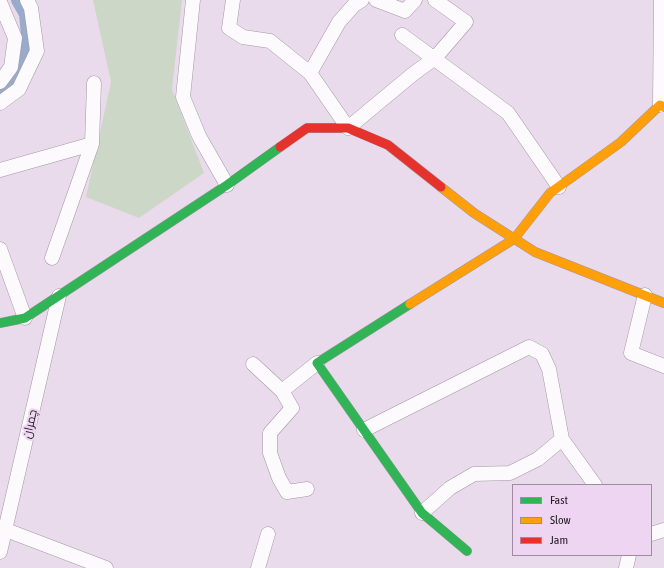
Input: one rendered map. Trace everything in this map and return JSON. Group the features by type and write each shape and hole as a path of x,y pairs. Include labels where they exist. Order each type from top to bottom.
{"street":[{"path":"0,103 19,89 37,51 31,8 28,0"},
{"path":"193,0 183,97 199,136 227,185"},
{"path":"233,0 229,28 243,38 270,40 310,74 348,128"},
{"path":"310,74 339,22 354,5 362,0"},
{"path":"376,0 405,11 415,0"},
{"path":"348,128 434,58 466,22 435,0"},
{"path":"282,391 317,363 514,239 550,194 621,142 662,106 661,0"},
{"path":"0,2 15,38 11,67 0,82"},
{"path":"402,35 508,113 559,187"},
{"path":"52,258 92,144 94,83"},
{"path":"0,323 24,318 59,296 227,185 307,128 348,128 388,145 474,213 535,252 664,303"},
{"path":"0,170 92,144"},
{"path":"0,249 24,318"},
{"path":"645,295 631,353 664,366"},
{"name":"چمران","path":"0,552 59,296"},
{"path":"364,430 529,347 542,354 549,369 562,439 594,484"},
{"path":"317,363 422,514 467,551"},
{"path":"253,364 282,391 292,408 270,433 270,453 287,492 307,489"},
{"path":"422,514 450,488 474,474 510,473 538,459 562,439"},
{"path":"6,530 106,568"},
{"path":"652,534 664,530"},
{"path":"258,568 268,534"},
{"path":"626,568 629,556"}],"green space":[{"path":"93,0 182,0 172,89 204,173 139,218 86,197 111,82"}],"waterway":[{"path":"0,97 19,76 26,49 28,35 26,14 18,0"}],"traffic: fast":[{"path":"0,323 25,318 227,185 280,147"},
{"path":"410,304 317,363 422,513 467,551"}],"traffic: slow":[{"path":"410,304 514,239 550,193 621,142 660,105 664,107"},
{"path":"441,187 474,213 535,252 664,303"}],"traffic: jam":[{"path":"280,147 307,128 348,128 388,145 441,187"}]}
